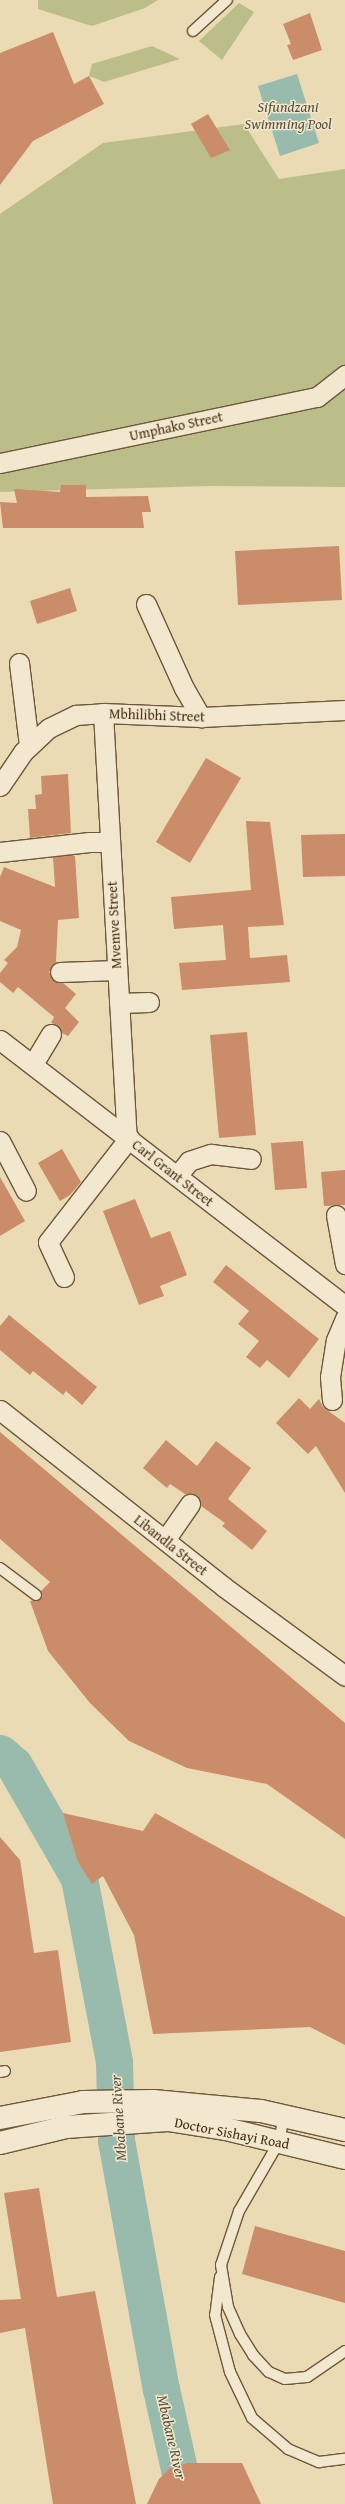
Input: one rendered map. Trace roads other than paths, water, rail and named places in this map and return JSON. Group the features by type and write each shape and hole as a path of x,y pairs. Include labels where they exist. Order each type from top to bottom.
{"main road":[{"name":"Doctor Sishayi Road","path":"0,2118 83,2102 153,2101 200,2103 284,2116 345,2130"},
{"name":"Doctor Sishayi Road","path":"0,2143 66,2127 168,2120 226,2129 345,2158"}],"street":[{"name":"Umphako Street","path":"0,462 317,397 345,375"},
{"path":"146,604 184,688 201,717"},
{"path":"19,663 29,746"},
{"name":"Mbhilibhi Street","path":"0,786 29,746 49,728 76,716 103,713 201,717 345,710"},
{"name":"Mvemve Street","path":"103,713 128,1137"},
{"path":"0,852 89,842 110,842"},
{"path":"60,972 117,970"},
{"path":"119,1003 149,1002"},
{"path":"33,1064 51,1034"},
{"name":"Carl Grant Street","path":"0,1042 33,1064 345,1306"},
{"path":"64,1277 48,1242 128,1137"},
{"path":"0,1141 26,1191"},
{"path":"177,1176 189,1161 211,1154 251,1159"},
{"path":"336,1215 345,1264"},
{"path":"332,1400 330,1377 336,1340 345,1319"},
{"name":"Libandla Street","path":"0,1410 165,1540 345,1676"},
{"path":"165,1540 190,1504"}],"lane":[{"path":"193,31 227,0"},
{"path":"0,1568 36,1595"},
{"path":"284,2116 279,2142 239,2211 221,2265 215,2315 230,2372 252,2418 288,2449 319,2462 345,2459"},
{"path":"221,2265 228,2307 240,2334 253,2355 269,2372 285,2379 307,2377 345,2351"}],"water":[{"name":"Sifundzani Swimming Pool","path":"297,74 319,143 280,156 258,86"}],"waterway":[{"name":"Mbabane River","path":"0,1753 14,1765 79,1878 114,2062 116,2140 161,2389 187,2504"}]}
